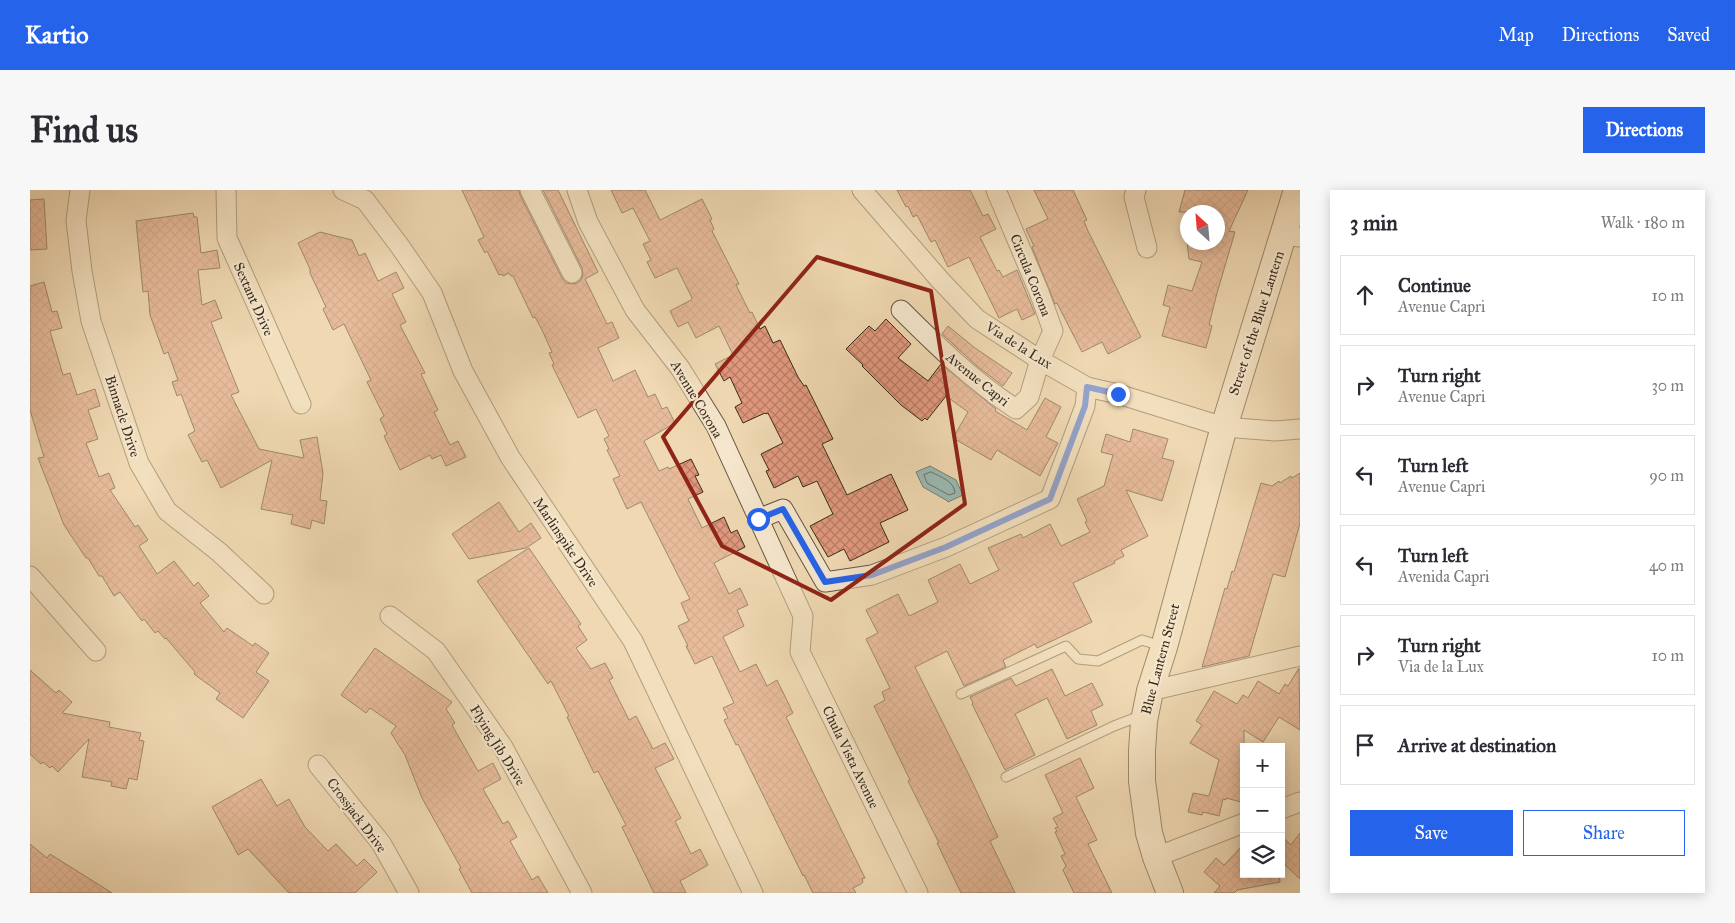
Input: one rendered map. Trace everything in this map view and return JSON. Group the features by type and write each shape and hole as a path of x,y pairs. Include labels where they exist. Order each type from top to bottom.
{"street":[{"name":"Binnacle Drive","path":"80,190 76,221 82,271 92,321 138,463 167,511 219,552 264,594"},
{"name":"Sextant Drive","path":"226,190 227,238 301,404"},
{"name":"Marlinspike Drive","path":"343,190 365,200 432,292 463,371 510,457 633,641 753,893"},
{"path":"530,190 572,273"},
{"name":"Avenue Corona","path":"577,190 588,222 635,310 680,368 716,426 803,616"},
{"name":"Via de la Lux","path":"862,190 940,280 977,319 1040,360 1087,387 1118,394 1224,427 1275,431 1300,429"},
{"name":"Circula Corona","path":"996,190 1054,331 1040,360"},
{"path":"1136,190 1134,197 1147,248"},
{"name":"Street of the Blue Lantern","path":"1224,427 1292,236 1297,190"},
{"name":"Avenue Capri","path":"901,310 989,391 1016,409 1028,397 1040,360"},
{"path":"758,519 783,509 825,582 872,575 946,547 1050,499 1085,406 1087,387"},
{"name":"Blue Lantern Street","path":"1170,893 1149,833 1142,781 1142,751 1148,702 1224,427"},
{"path":"30,576 96,651"},
{"name":"Flying Jib Drive","path":"390,616 436,651 497,739 582,893"},
{"name":"Chula Vista Avenue","path":"803,616 800,652 918,893"},
{"path":"1148,702 1300,656"},
{"name":"Crossjack Drive","path":"318,765 381,843 409,893"},
{"path":"1285,808 1300,802"},
{"path":"1156,857 1240,825"}],"lane":[{"path":"961,694 1066,646 1078,659 1098,662 1142,640 1164,647"},
{"path":"1006,777 1114,726 1148,702"}],"highlighted area":[{"path":"817,257 931,291 965,504 831,600 722,546 663,437"}],"water":[{"path":"930,466 956,480 963,495 948,502 923,487 916,472"}],"building":[{"path":"462,190 519,190 562,278 566,283 572,284 581,280 582,268 543,190 558,190 598,272 585,279 607,324 612,322 619,338 598,348 613,381 635,370 648,397 655,394 662,409 667,407 675,423 644,441 659,471 668,467 669,469 691,459 699,475 695,476 703,492 688,499 702,528 724,517 731,533 737,530 745,547 714,563 729,594 740,588 748,605 737,610 744,626 723,637 740,672 756,664 767,686 777,680 793,713 786,717 865,878 862,879 863,882 861,884 853,888 856,893 813,893 803,876 738,744 736,745 724,720 728,718 723,708 734,703 712,656 695,664 686,646 688,646 678,626 689,621 681,603 690,599 641,502 627,509 613,479 620,476 607,450 609,449 604,439 609,436 596,409 578,418 552,365 554,364 549,353 552,352 542,330 535,317 533,318 513,276 509,273 503,276 502,274 499,275 487,251 485,253 478,240 484,237"},
{"path":"611,190 645,190 660,220 702,199 712,219 710,220 714,229 712,231 739,284 736,285 750,313 752,312 760,329 765,326 773,343 780,340 798,377 804,386 806,385 833,439 822,444 847,495 891,474 908,510 880,523 889,542 850,561 844,549 828,557 810,526 833,514 817,481 803,487 798,476 774,488 766,471 769,470 761,454 783,443 768,413 743,423 735,407 742,403 730,377 724,381 715,364 733,355 719,326 696,338 688,322 678,327 670,311 692,298 677,268 655,278 647,262 651,260 643,244 650,241 633,208 622,213"},
{"path":"897,190 970,190 983,216 988,214 996,229 980,237 997,271 999,270 1003,277 1017,270 1035,314 1022,320 1017,309 999,318 969,257 948,267 935,240 931,242 917,215 913,217"},
{"path":"1034,190 1073,190 1087,220 1084,221 1088,231 1141,337 1108,354 1102,342 1082,352 1057,303 1055,304 1026,229 1048,219"},
{"path":"1185,190 1248,190 1229,231 1235,232 1209,325 1212,326 1206,348 1162,336 1170,307 1163,305 1168,285 1192,291 1202,262 1189,259 1188,250 1225,250 1225,205 1181,205"},
{"path":"44,199 47,249 30,250 30,200"},
{"path":"193,213 194,217 197,217 201,253 217,250 220,268 198,270 202,305 215,300 222,318 211,322 239,392 231,395 259,449 304,458 300,440 317,437 323,473 320,500 327,501 324,524 312,520 310,529 291,524 293,515 261,509 272,460 221,488 207,460 202,462 188,435 195,431 181,394 177,396 172,382 178,380 168,352 164,354 150,315 148,291 143,292 136,221"},
{"path":"320,232 352,240 359,256 365,253 378,281 396,272 404,288 392,294 406,322 400,325 425,373 421,374 438,410 434,412 450,445 458,441 466,457 446,466 441,455 432,459 430,455 400,470 384,436 387,434 380,419 384,416 367,382 371,380 344,324 333,330 323,309 326,307 298,243"},
{"path":"44,282 52,312 57,311 62,328 50,331 63,375 70,373 77,395 95,389 100,406 88,410 98,439 86,443 99,477 109,473 115,488 110,490 135,527 138,525 148,540 139,546 157,574 174,561 194,586 198,582 209,596 200,603 224,632 227,628 253,646 255,643 269,653 256,672 269,681 243,718 216,699 220,693 194,674 195,672 166,638 158,631 155,633 144,619 142,621 120,592 114,596 102,576 99,576 64,525 38,458 44,457 30,410 30,286"},
{"path":"886,319 911,344 898,358 928,381 941,364 996,409 995,411 1027,430 1045,398 1061,407 1046,437 1058,443 1040,476 997,450 991,460 953,438 968,412 946,396 927,420 925,418 922,421 901,405 862,366 846,349 869,326 875,331"},
{"path":"948,326 975,348 1012,373 1003,386 977,366 942,334"},
{"path":"1133,429 1168,439 1162,458 1174,461 1162,501 1126,490 1148,536 1121,550 1124,556 1114,561 1115,563 1073,583 1092,622 1037,648 1035,644 1003,660 1006,667 964,686 947,651 915,667 998,837 990,841 1015,893 961,893 874,706 885,700 882,692 890,688 866,639 878,633 866,610 898,594 909,616 938,602 928,580 960,564 970,584 999,570 988,548 1021,534 1023,538 1050,524 1061,546 1090,532 1077,499 1104,486 1113,455 1101,452 1106,434 1130,442"},
{"path":"1300,473 1300,523 1285,577 1273,574 1249,656 1202,667 1225,588 1227,589 1232,571 1234,572 1261,483 1272,486 1279,481 1280,483"},
{"path":"499,502 519,532 531,523 541,538 526,548 469,559 452,534"},
{"path":"529,548 581,624 578,626 587,640 576,648 591,669 605,663 613,678 609,680 629,720 636,716 653,749 665,743 674,759 655,768 681,818 675,821 691,854 700,849 708,865 680,881 686,893 654,893 622,827 626,825 598,771 594,773 551,681 548,684 477,581"},
{"path":"375,648 452,702 446,709 455,723 452,725 478,771 493,763 501,779 483,789 503,824 508,821 517,837 510,841 532,880 538,876 548,893 472,893 459,869 461,868 422,798 405,755 391,733 396,726 370,708 366,713 341,695"},
{"path":"1299,668 1300,730 1279,717 1263,742 1244,730 1244,743 1240,743 1240,802 1223,799 1219,816 1203,812 1202,815 1188,812 1193,793 1209,796 1219,760 1190,743 1202,725 1196,721 1214,691 1237,704 1243,695 1248,698 1258,681 1279,694 1285,684 1288,686"},
{"path":"1052,669 1065,696 1092,683 1103,705 1091,711 1097,725 1067,739 1047,698 1015,714 1035,755 1005,770 970,697 1011,678 1016,686"},
{"path":"30,670 56,693 59,690 72,702 62,713 110,722 109,727 141,733 139,740 144,741 137,780 129,778 126,789 111,786 112,782 82,777 89,739 58,772 52,766 50,768 43,762 41,764 30,754"},
{"path":"1080,758 1094,788 1076,797 1097,840 1088,844 1112,893 1074,893 1063,870 1066,866 1061,856 1065,854 1055,832 1057,831 1055,828 1058,827 1053,818 1063,813 1045,775"},
{"path":"261,779 277,806 289,799 305,827 328,851 336,844 357,866 364,859 377,872 355,893 289,893 248,849 238,855 212,807"},
{"path":"1300,833 1300,879 1285,865 1285,840 1291,845"},
{"path":"30,844 47,858 50,854 112,893 30,893"},
{"path":"1240,848 1240,878 1280,878 1280,882 1237,890 1234,893 1214,893 1220,886 1204,872 1216,858 1224,865"}],"route":[{"path":"758,519 783,509 825,582 872,575 946,547 1050,499 1085,406 1087,387 1118,394"}]}
